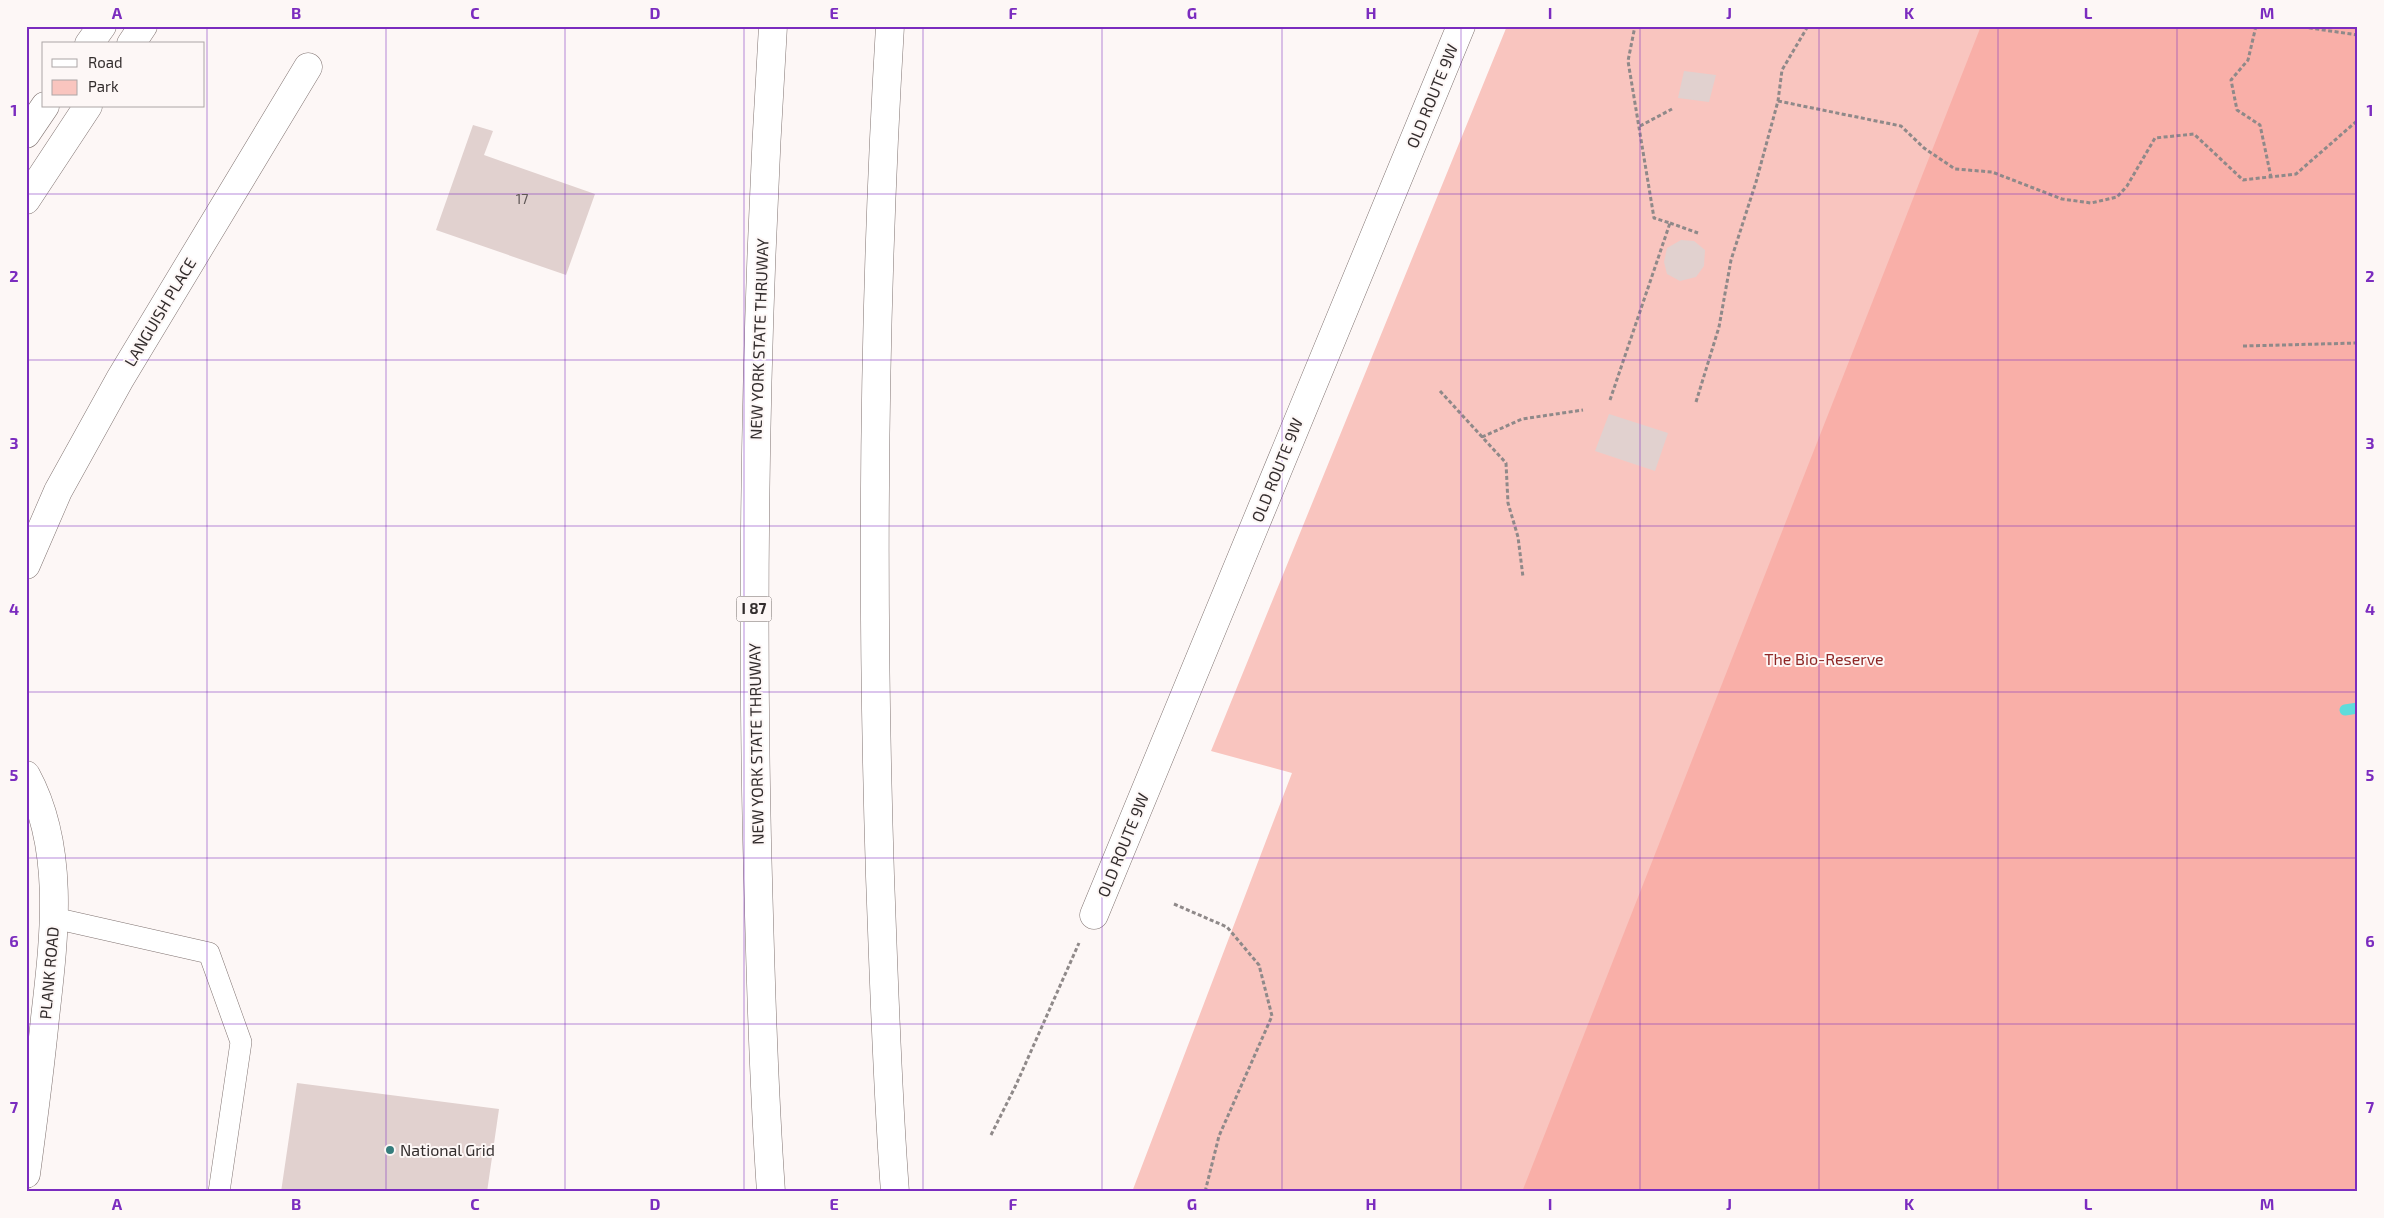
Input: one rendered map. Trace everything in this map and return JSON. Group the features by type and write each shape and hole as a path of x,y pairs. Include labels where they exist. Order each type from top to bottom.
{"main road":[{"path":"90,42 102,26"},
{"path":"132,42 143,26"},
{"name":"NEW YORK STATE THRUWAY","path":"771,1192 759,910 754,636 758,363 773,26"},
{"path":"890,26 877,361 875,635 876,767 885,1021 895,1192"},
{"name":"OLD ROUTE 9W","path":"1094,915 1461,26"},
{"name":"LANGUISH PLACE","path":"26,565 58,491 116,388 308,67"},
{"path":"26,134 44,108"},
{"path":"26,200 87,108"},
{"name":"PLANK ROAD","path":"26,774 39,805 46,834 54,888 54,918 48,996 26,1174"}],"lane":[{"path":"54,918 209,954 241,1042 219,1192"}],"path":[{"path":"1635,26 1628,61 1654,218 1698,233"},
{"path":"1696,402 1719,327 1731,260 1756,182 1778,102 1782,70 1808,26"},
{"path":"2256,26 2248,60 2231,80 2237,110 2260,125 2271,177"},
{"path":"2296,26 2358,35"},
{"path":"1778,102 1901,126 1924,148 1954,169 1992,172 2062,199 2091,203 2118,197 2127,186 2155,138 2194,134 2242,180 2296,174 2358,120"},
{"path":"1640,126 1672,110"},
{"path":"1610,400 1670,223"},
{"path":"2244,346 2358,344"},
{"path":"1440,391 1506,464 1508,503 1518,537 1523,577"},
{"path":"1482,437 1522,419 1582,410"},
{"path":"1174,904 1226,927 1240,942 1260,965 1272,1016 1219,1136 1205,1192"},
{"path":"991,1135 1016,1086 1081,939 1094,915"}],"green space":[{"name":"The Bio-Reserve","path":"1507,26 2358,26 2358,1192 1132,1192 1292,773 1211,751"},
{"path":"1981,26 2358,26 2358,1192 1522,1192"}],"building":[{"path":"1684,71 1716,75 1709,102 1678,98"},
{"path":"473,125 493,131 484,155 595,194 566,275 436,230"},
{"path":"1681,240 1694,241 1705,250 1704,266 1696,277 1680,281 1667,274 1664,262 1667,248"},
{"path":"1609,414 1668,433 1655,471 1595,451"},
{"name":"National Grid","path":"297,1083 499,1109 487,1192 281,1192"}],"waterway":[{"path":"2345,710 2358,708"}],"place":[{"name":"National Grid","path":"390,1150"}]}
